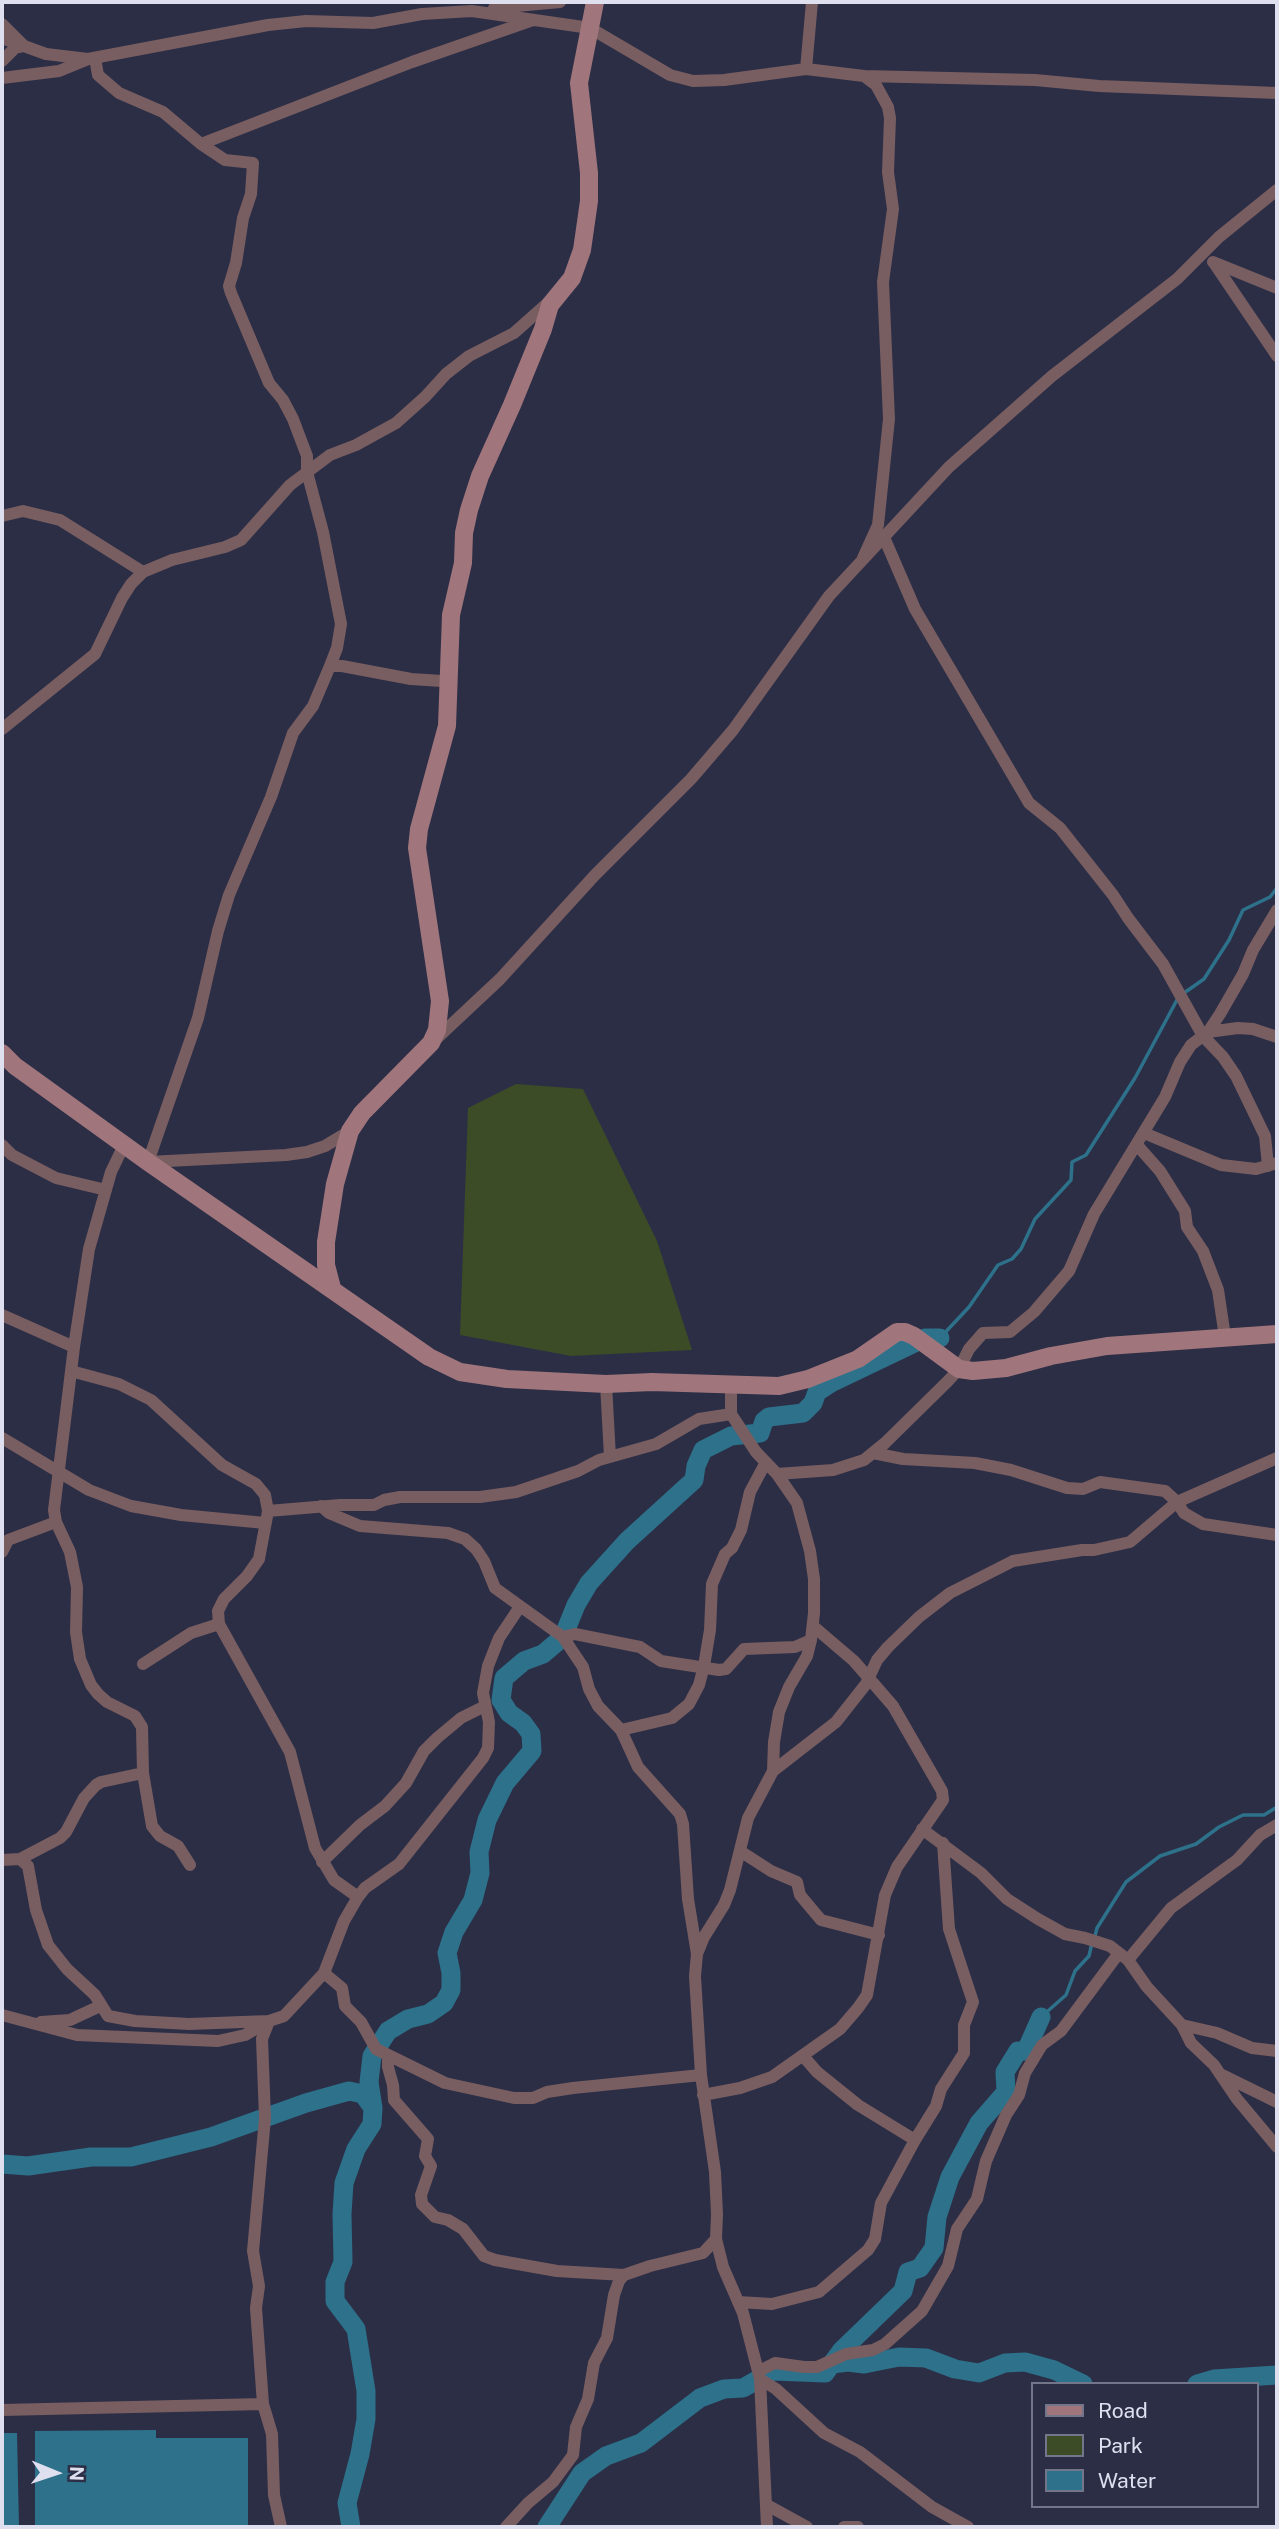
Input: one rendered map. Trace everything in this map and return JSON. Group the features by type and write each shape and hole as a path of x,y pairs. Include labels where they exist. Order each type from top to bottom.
{"street":[{"path":"2,78 59,71 91,59 268,25 306,21 373,23 422,14 560,2"},
{"path":"2,729 95,654 122,598 143,572 172,560 233,545 241,540 290,485 330,455 356,445 396,422 468,356 514,333 568,285 576,271 587,218 589,173 579,83 596,2"},
{"path":"806,69 812,2"},
{"path":"459,11 492,13 590,29 670,75 693,81 724,80 806,69 864,76 1035,80 1099,86 1277,93"},
{"path":"201,144 400,66 534,20"},
{"path":"2,24 24,46"},
{"path":"2,38 65,58 91,59"},
{"path":"2,61 15,48 24,46"},
{"path":"91,59 98,75 119,93 163,112 225,160 253,163 251,194 243,218 236,263 229,286 269,383 283,400 293,419 307,457 307,472 323,531 341,624 337,648 330,666 313,706 293,733 271,797 229,895 198,1018 148,1162"},
{"path":"863,558 878,525 889,419 883,282 893,209 888,172 888,107 876,85 864,76"},
{"path":"332,1288 326,1241 335,1184 349,1131 362,1113 431,1043 500,979 595,876 691,779 733,730 829,596 949,467 1042,385 1140,309 1219,237 1277,190"},
{"path":"1199,256 1277,288"},
{"path":"1214,262 1277,356"},
{"path":"431,1043 437,1030 440,1001 417,848 419,829 447,726 451,615 463,563 464,533 484,466 509,414 555,296"},
{"path":"2,516 23,511 60,520 143,572"},
{"path":"883,536 915,609 1029,803 1060,828 1164,964 1248,1099 1265,1136 1273,1164 1247,1170 1221,1165 1144,1133"},
{"path":"330,666 449,684"},
{"path":"777,1474 833,1471 852,1465 873,1453 958,1369 969,1349 983,1333 1003,1333 1019,1326 1069,1271 1094,1214 1165,1097 1180,1062 1191,1045 1206,1034 1243,974 1253,950 1277,910"},
{"path":"1206,1034 1238,1028 1277,1037"},
{"path":"2,1053 15,1066 148,1162 429,1357 454,1370 507,1379 606,1384 652,1382 779,1386 796,1383 858,1359 897,1332 920,1340 958,1369 988,1371 1107,1346 1277,1334"},
{"path":"148,1162 296,1153 325,1146 349,1131"},
{"path":"2,1145 12,1154 56,1178 106,1190"},
{"path":"124,1145 106,1190 89,1249 54,1497 56,1522 70,1552 77,1587 76,1632 80,1659 98,1694 107,1702 135,1716 142,1727 144,1773 152,1826 160,1836 178,1846 190,1865"},
{"path":"1137,1145 1160,1171 1185,1212 1187,1227 1203,1251 1218,1290 1225,1337"},
{"path":"2,1315 74,1347"},
{"path":"71,1371 136,1390 151,1400 222,1465 256,1484 265,1495 267,1517 259,1559 247,1576 224,1599 218,1611 219,1624 290,1752 304,1813 322,1862 334,1880 358,1897"},
{"path":"606,1384 610,1457"},
{"path":"731,1385 731,1414 797,1503 814,1578 811,1640 807,1656 789,1687 779,1712 774,1742 774,1771"},
{"path":"2,1438 89,1490 146,1510 267,1517 321,1506 374,1505 400,1497 480,1497 516,1492 610,1457 656,1444 699,1419 731,1414"},
{"path":"873,1453 903,1459 975,1463 1011,1469 1067,1488 1083,1489 1100,1482 1165,1491 1184,1513 1203,1524 1277,1535"},
{"path":"697,1954 709,1926 724,1905 748,1818 774,1771 836,1723 866,1684 877,1660 934,1604 974,1579 1013,1561 1082,1549 1094,1550 1130,1542 1177,1502 1277,1458"},
{"path":"621,1730 672,1718 689,1704 699,1685 704,1666 710,1630 712,1584 724,1554 732,1548 741,1530 750,1492 766,1461"},
{"path":"321,1506 329,1513 360,1526 448,1533 465,1539 484,1561 495,1588 519,1608 563,1637 583,1667 589,1689 598,1706 621,1730 638,1767 673,1805 683,1824 688,1899 697,1954 696,1998 701,2076 715,2172 716,2239 760,2375 767,2527"},
{"path":"2,1552 5,1540 56,1522"},
{"path":"2,2015 77,2035 218,2041 245,2035 284,2016 324,1973 344,1921 358,1897 365,1888 399,1864 483,1758 488,1748 489,1735 483,1692 499,1638 519,1608"},
{"path":"143,1664 191,1633 219,1624"},
{"path":"703,2095 740,2088 772,2077 804,2057 840,2029 867,1995 885,1895 897,1867 943,1800 942,1791 893,1706 868,1676 813,1626"},
{"path":"563,1637 575,1634 640,1647 661,1661 726,1669 744,1649 795,1647 811,1640"},
{"path":"322,1862 360,1825 385,1806 406,1783 424,1751 437,1738 461,1718 485,1706"},
{"path":"2,1860 20,1858 60,1838 84,1798 96,1785 144,1773"},
{"path":"760,2375 775,2363 817,2367 846,2354 864,2353 879,2347 922,2311 948,2266 957,2229 977,2199 986,2161 1006,2115 1019,2095 1025,2073 1042,2045 1061,2031 1124,1956 1171,1908 1237,1860 1260,1835 1277,1825"},
{"path":"922,1829 981,1874 1007,1899 1065,1934 1098,1942 1124,1956 1147,1987 1182,2025 1191,2043 1222,2075 1237,2099 1277,2147"},
{"path":"738,2302 772,2304 819,2292 868,2250 875,2239 881,2203 936,2106 941,2089 964,2053 964,2025 973,2002 949,1929 943,1843"},
{"path":"740,1851 771,1871 797,1882 800,1895 821,1920 879,1935"},
{"path":"20,1858 28,1866 36,1910 48,1945 67,1969 95,1995 108,2016 135,2021 189,2024 269,2021"},
{"path":"324,1973 342,1988 345,2006 361,2022 376,2049 445,2082 514,2098 533,2098 547,2092 573,2088 701,2076"},
{"path":"37,2023 70,2020 100,2006"},
{"path":"269,2021 261,2039 265,2118 253,2251 259,2286 256,2308 263,2404 272,2434 274,2495 281,2527"},
{"path":"1182,2025 1217,2033 1252,2048 1277,2051"},
{"path":"388,2055 394,2100 428,2139 425,2156 430,2166 422,2204 435,2217 448,2220 463,2230 484,2256 557,2271 624,2276 650,2266 694,2257 709,2248 716,2239"},
{"path":"804,2057 817,2072 858,2105 915,2140"},
{"path":"1222,2075 1277,2102"},
{"path":"506,2527 528,2503 553,2482 573,2455 576,2427 588,2399 591,2374 607,2338 614,2295 624,2276"},
{"path":"760,2375 824,2433 860,2452 932,2507 968,2527"},
{"path":"2,2410 263,2404"},
{"path":"767,2505 807,2527"},
{"path":"844,2527 858,2527"}],"green space":[{"path":"516,1084 583,1089 657,1241 692,1350 571,1356 460,1335 468,1108"}],"water":[{"path":"156,2430 156,2438 248,2438 248,2527 35,2527 35,2431"},
{"path":"2,2433 17,2433 19,2527 2,2527"}],"waterway":[{"path":"1184,993 1204,979 1229,940 1243,910 1270,897 1277,888"},
{"path":"940,1338 969,1307 998,1265 1012,1259 1021,1249 1035,1219 1071,1180 1072,1162 1086,1155 1135,1078 1178,998"},
{"path":"351,2527 347,2503 366,2419 366,2391 356,2329 335,2301 335,2282 343,2262 344,2183 356,2149 372,2124 373,2108 369,2082 372,2056 388,2031 408,2019 428,2014 444,2003 451,1990 447,1953 454,1932 473,1900 480,1873 479,1852 487,1820 505,1783 532,1751 531,1734 523,1723 509,1713 501,1700 504,1678 524,1661 543,1654 563,1637 576,1605 589,1583 627,1541 694,1480 696,1466 703,1450 731,1436 760,1433 764,1421 769,1417 803,1413 813,1403 817,1392 831,1383 925,1338 940,1338"},
{"path":"1095,1936 1097,1928 1126,1882 1160,1856 1196,1844 1219,1827 1243,1815 1264,1815 1277,1807"},
{"path":"1041,2017 1066,1995 1075,1971 1089,1956 1092,1943"},
{"path":"547,2527 582,2473 606,2456 641,2443 700,2398 724,2389 743,2388 773,2371 825,2373 842,2350 903,2291 908,2272 920,2268 934,2248 937,2217 950,2177 979,2123 1006,2092 1005,2072 1018,2051 1026,2051 1041,2017"},
{"path":"2,2164 28,2166 91,2157 131,2157 211,2137 306,2103 349,2091 363,2094 373,2108"},
{"path":"832,2364 864,2364 899,2357 926,2358 955,2369 979,2373 1005,2363 1025,2362 1054,2370 1079,2382"},
{"path":"1204,2382 1277,2375"}]}
